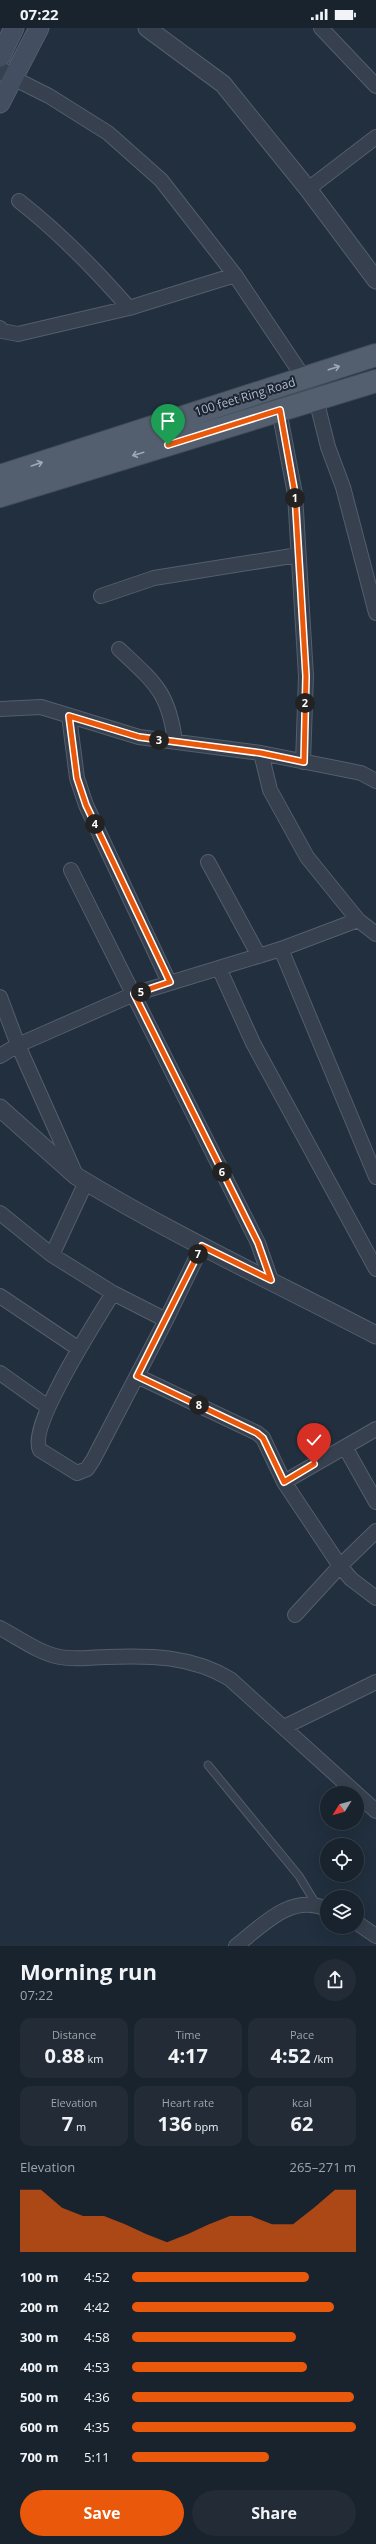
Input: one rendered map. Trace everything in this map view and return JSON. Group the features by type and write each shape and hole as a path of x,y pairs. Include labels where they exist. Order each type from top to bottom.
{"main road":[{"path":"0,57 14,28"},
{"path":"0,103 6,74 39,28"},
{"name":"100 feet Ring Road","path":"0,476 376,354"},
{"name":"100 feet Ring Road","path":"0,496 376,381"}],"street":[{"path":"147,28 223,84 308,189 376,278"},
{"path":"321,28 376,86"},
{"path":"6,74 49,96 108,134 161,180 235,274 304,378"},
{"path":"308,189 376,137"},
{"path":"19,201 52,228 95,269 129,308"},
{"path":"1,332 18,334 129,308 235,274"},
{"path":"316,399 328,447 344,488 372,583 376,614"},
{"path":"280,410 295,494 306,676 304,762"},
{"path":"101,596 154,578 298,555"},
{"path":"120,649 155,683 166,700 172,718 175,742"},
{"path":"0,708 41,707 139,737 261,753 360,773 376,781"},
{"path":"69,716 77,778 84,799 170,982"},
{"path":"261,753 270,790 307,857 358,920 376,934"},
{"path":"360,773 376,768"},
{"path":"208,862 259,956"},
{"path":"70,870 134,994 258,1243 271,1280"},
{"path":"0,1056 18,1045 134,994 281,949 358,920"},
{"path":"281,949 376,1177"},
{"path":"219,968 253,1042 376,1269"},
{"path":"0,997 18,1045 81,1179 52,1255"},
{"path":"0,1108 81,1179 135,1211 376,1335"},
{"path":"0,1213 52,1255 113,1293 166,1320"},
{"path":"113,1293 79,1349 48,1407 37,1444 40,1450 72,1471 83,1472 93,1460 166,1320 202,1246"},
{"path":"0,1296 79,1349"},
{"path":"0,1373 48,1407"},
{"path":"137,1376 257,1433 263,1438 284,1482 340,1566 351,1579 376,1598"},
{"path":"284,1482 376,1429"},
{"path":"345,1447 376,1502"},
{"path":"295,1616 340,1566 376,1531"},
{"path":"0,1628 45,1653 60,1657 132,1656 179,1659 211,1667 230,1679 347,1786"},
{"path":"284,1727 376,1682"},
{"path":"364,1801 376,1812"},
{"path":"236,1946 282,1910 300,1904 320,1906"},
{"path":"364,1928 376,1936"}],"lane":[{"path":"208,1765 320,1903"}],"route":[{"path":"168,445 280,410 295,494 306,676 304,762 261,753 139,737 69,716 77,778 86,805 170,982 134,994 258,1243 271,1280 202,1246 137,1376 246,1426 257,1433 263,1438 284,1482 314,1464"}]}
